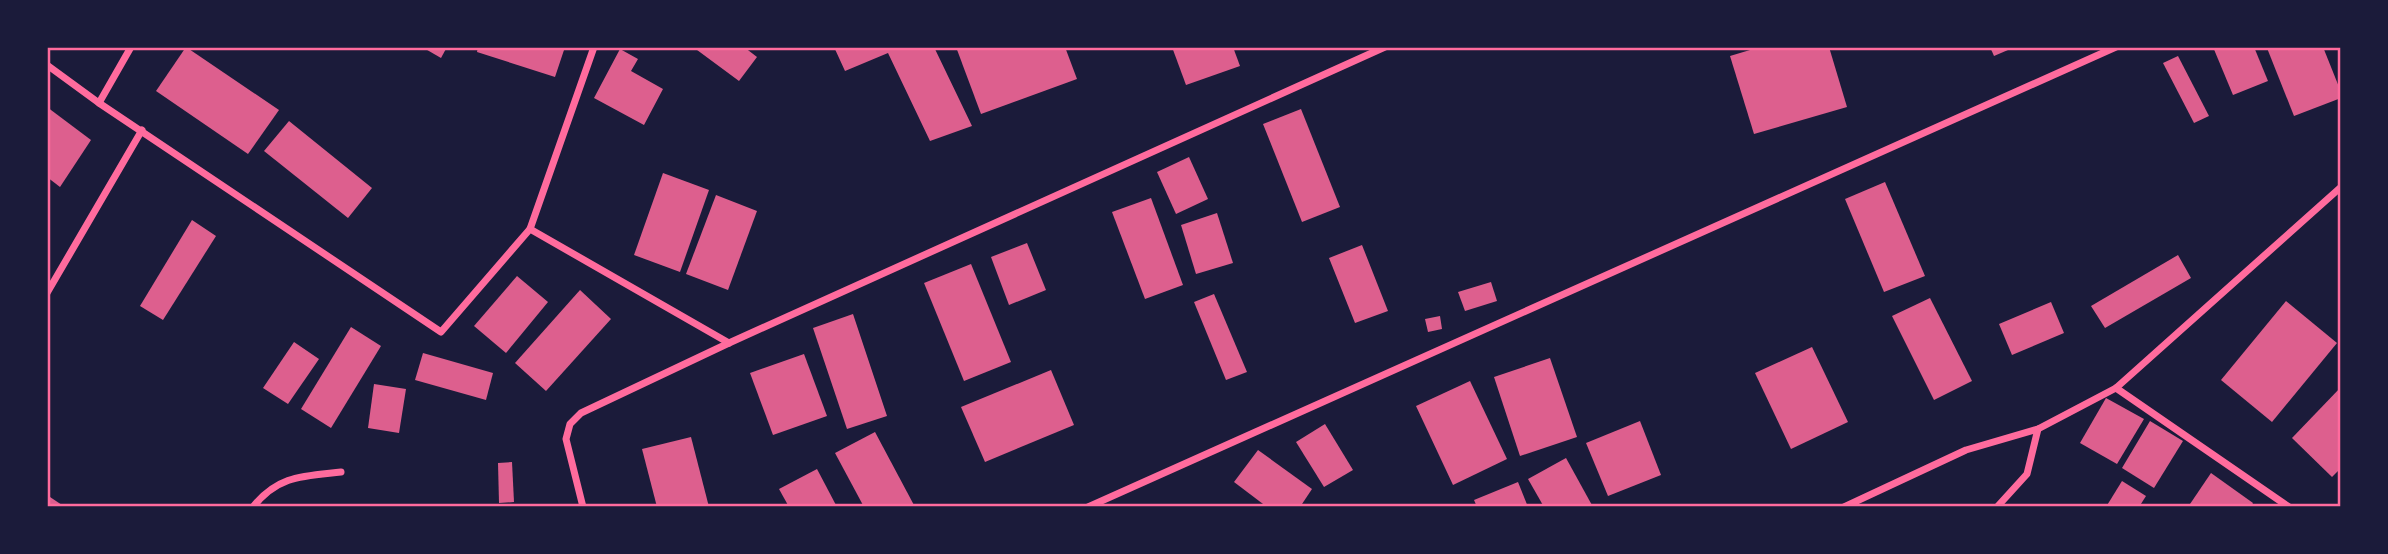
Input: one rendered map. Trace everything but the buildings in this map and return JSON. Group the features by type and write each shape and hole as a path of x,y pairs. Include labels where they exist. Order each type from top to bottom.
{"street":[{"path":"99,103 131,47"},
{"path":"47,65 99,103 441,332 530,229 594,47"},
{"path":"583,507 566,439 570,425 581,413 729,343 1385,47"},
{"path":"1088,507 2116,47"},
{"path":"47,293 142,130"},
{"path":"1844,507 1966,450 2038,429 2116,387 2341,187"},
{"path":"530,229 729,343"},
{"path":"2116,387 2289,507"},
{"path":"1997,507 2026,474 2038,429"},
{"path":"253,507 274,485 290,478 341,472"}]}
